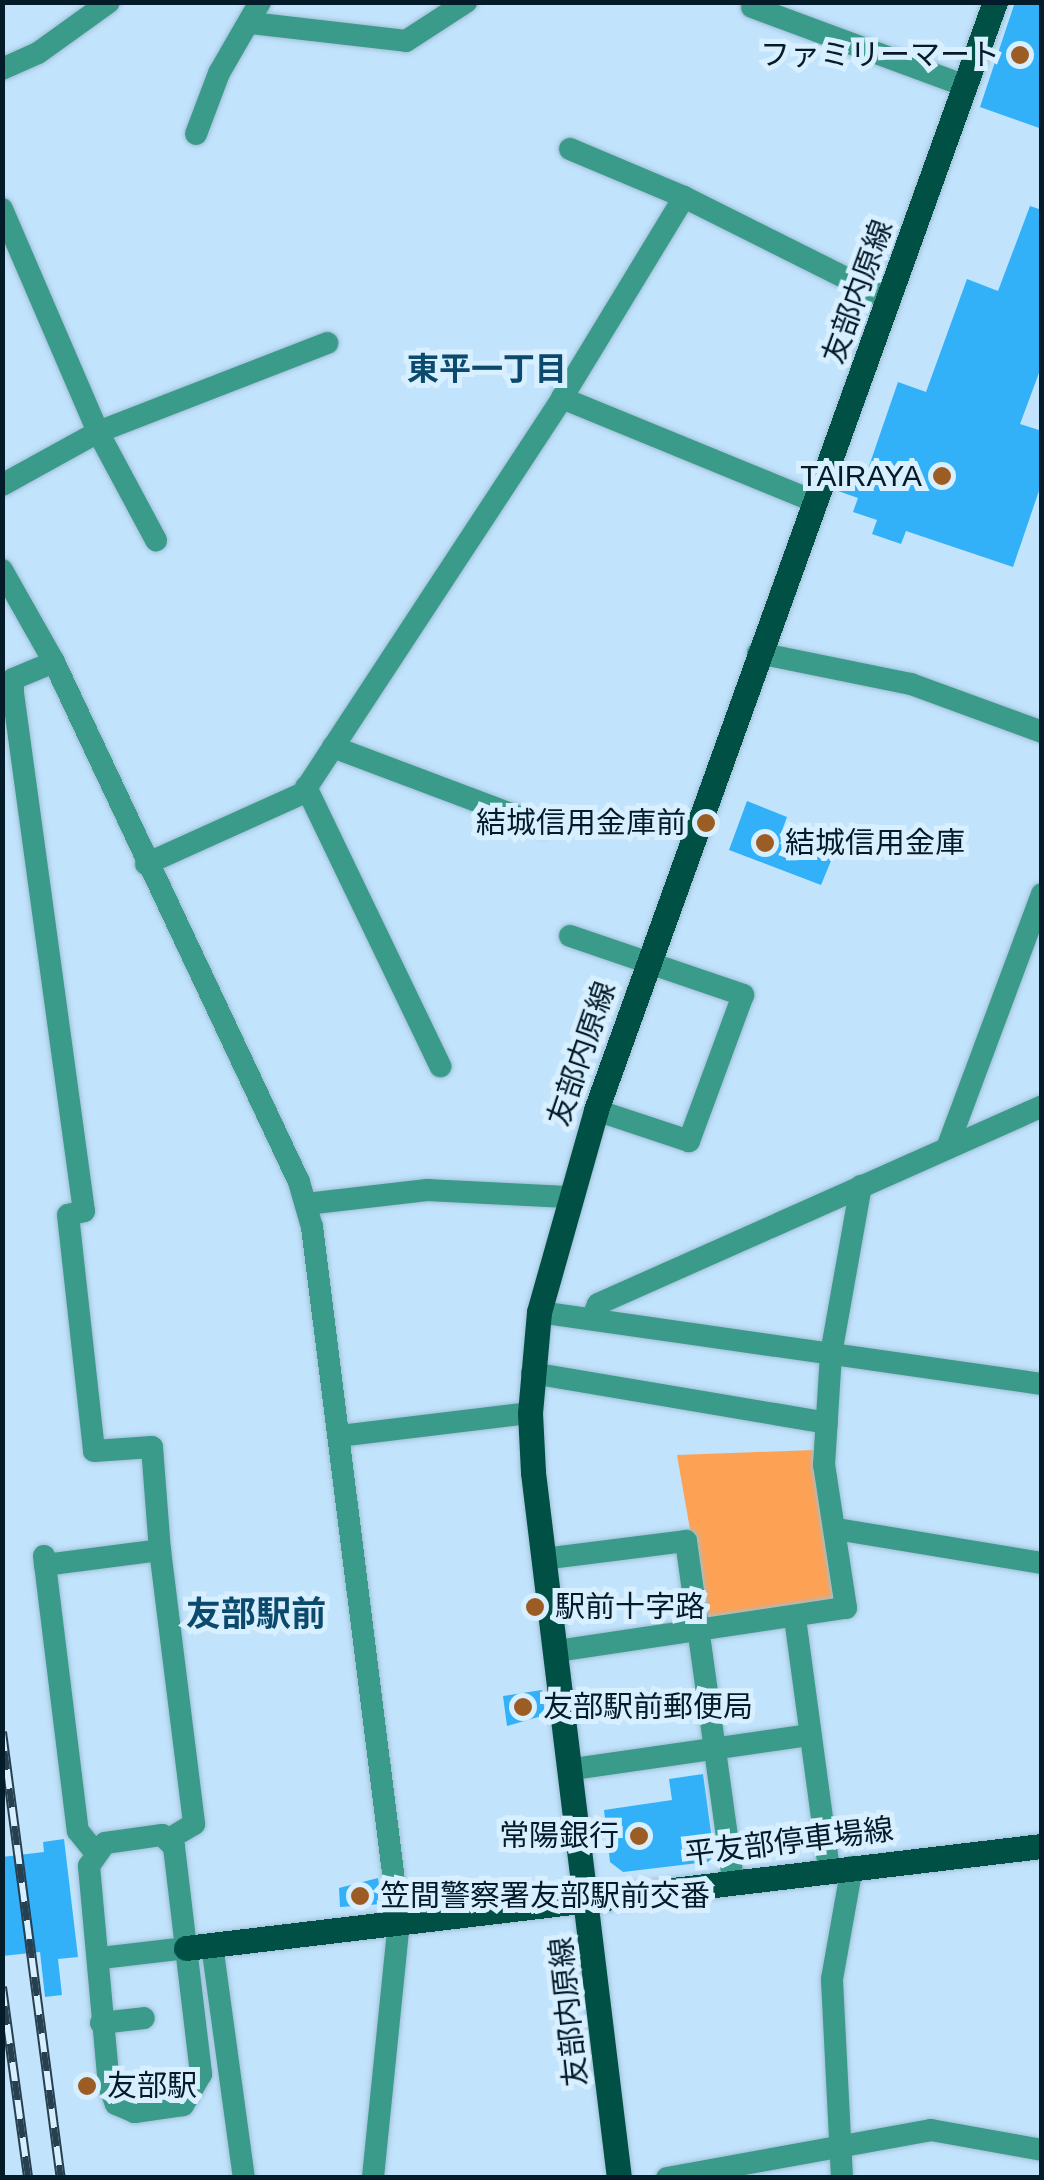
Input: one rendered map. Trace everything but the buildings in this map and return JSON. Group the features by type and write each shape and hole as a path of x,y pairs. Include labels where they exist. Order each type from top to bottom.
{"main road":[{"name":"友部内原線","path":"619,2178 590,1898 543,1559 530,1413 539,1312 566,1197 596,1110 995,2"},
{"name":"平友部停車場線","path":"199,1946 1042,1846"}],"street":[{"path":"2,69 38,53 109,2"},
{"path":"196,134 219,73 255,13 406,41 466,2"},
{"path":"752,7 966,86"},
{"path":"570,149 684,197 890,300"},
{"path":"146,864 306,787 562,398 684,197"},
{"path":"2,209 98,432 156,540"},
{"path":"2,485 98,432 327,343"},
{"path":"562,398 816,502"},
{"path":"2,570 54,662 306,1204 399,1921 373,2178"},
{"path":"758,652 911,684 1042,732"},
{"path":"54,662 8,671 57,1044 84,1211 68,1215 94,1451 152,1447 160,1550 194,1824 169,1839 105,1843 94,1851 89,1866 101,1958 95,1974 116,2104 134,2112 190,2101 201,2074 199,1946"},
{"path":"333,747 543,826"},
{"path":"306,787 440,1066"},
{"path":"947,1148 1042,894"},
{"path":"570,936 743,995 690,1142 596,1110"},
{"path":"592,1319 598,1304 1042,1106"},
{"path":"558,1651 846,1608 824,1465 831,1354 861,1186"},
{"path":"306,1204 427,1190 566,1197"},
{"path":"539,1312 1042,1384"},
{"path":"532,1373 826,1423"},
{"path":"339,1436 530,1413"},
{"path":"836,1529 1042,1563"},
{"path":"543,1559 686,1541 732,1880"},
{"path":"94,1851 78,1831 44,1560 160,1550"},
{"path":"794,1618 810,1736 840,1868 832,1978 842,2178"},
{"path":"573,1769 713,1746 810,1736"},
{"path":"169,1839 199,1946 244,2178"},
{"path":"101,1958 199,1946"},
{"path":"101,2024 144,2018"},
{"path":"668,2178 931,2130 1042,2150"}],"shaded area":[{"path":"813,1450 833,1600 706,1621 677,1455"}],"railway":[{"path":"2,1732 61,2178"},
{"path":"2,1987 28,2178"}],"place":[{"name":"ファミリーマート","path":"1020,55"},
{"name":"TAIRAYA","path":"942,476"},
{"name":"結城信用金庫前","path":"706,823"},
{"name":"結城信用金庫","path":"765,843"},
{"name":"駅前十字路","path":"535,1607"},
{"name":"友部駅前郵便局","path":"523,1707"},
{"name":"常陽銀行","path":"639,1836"},
{"name":"笠間警察署友部駅前交番","path":"360,1896"},
{"name":"友部駅","path":"87,2086"}],"district":[{"name":"東平一丁目","path":"487,369"},
{"name":"友部駅前","path":"256,1614"}]}
